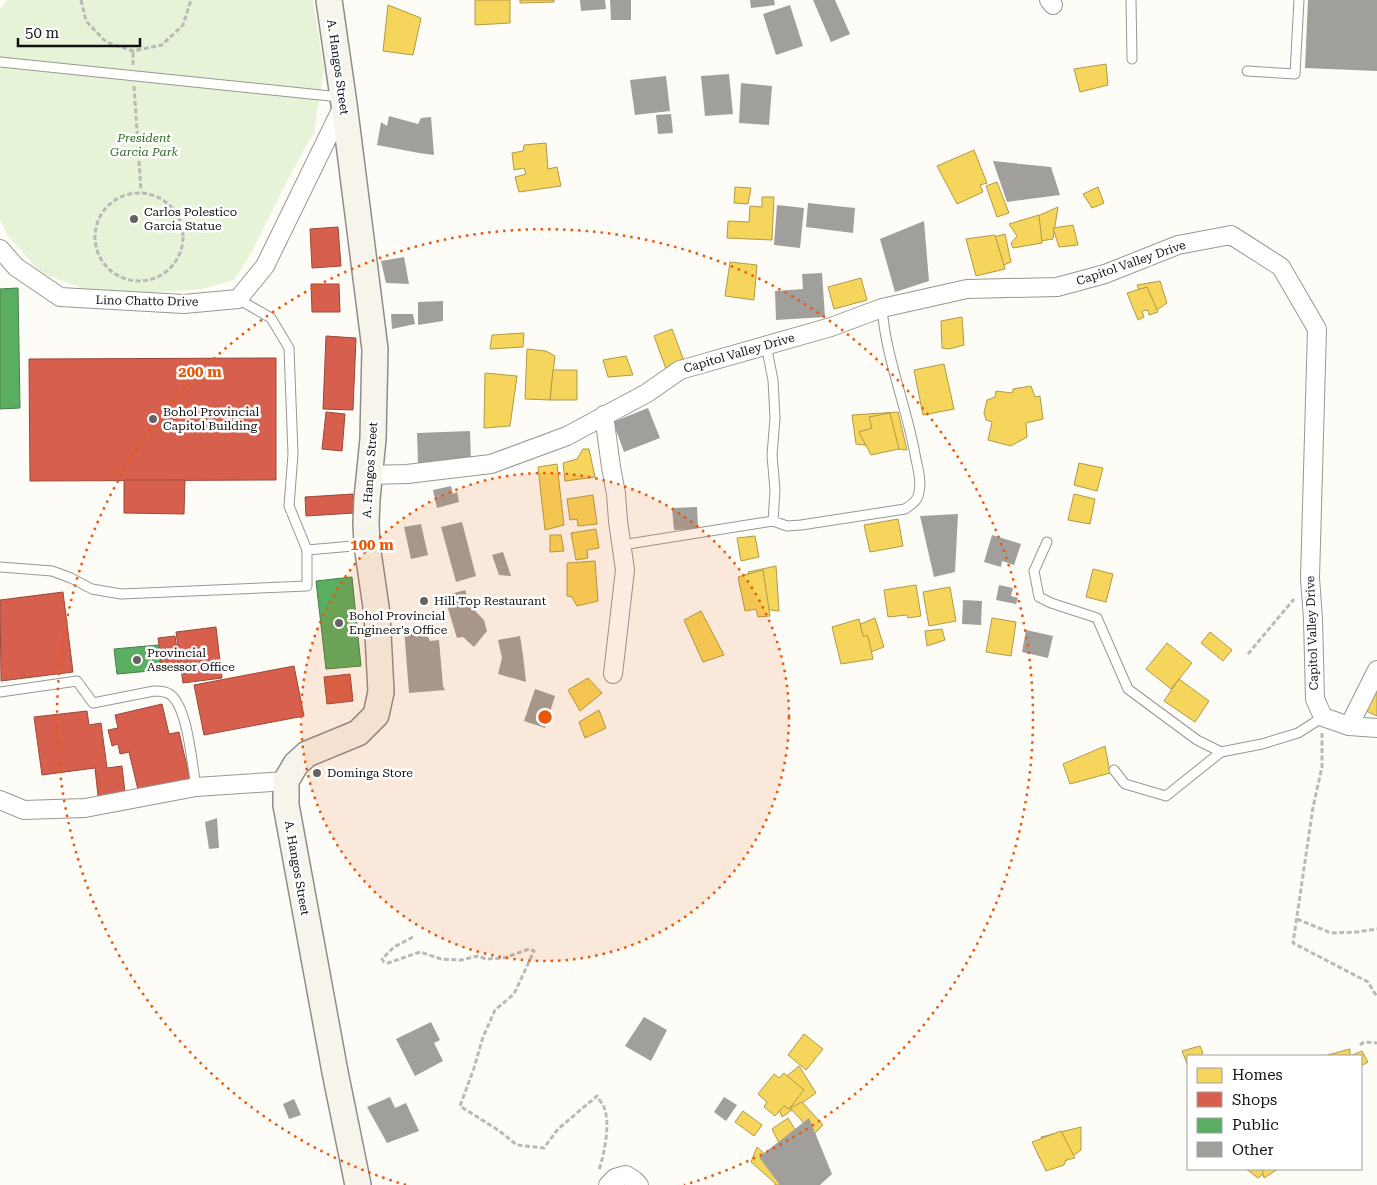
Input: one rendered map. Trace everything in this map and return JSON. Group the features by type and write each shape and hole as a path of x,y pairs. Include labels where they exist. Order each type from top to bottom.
{"street":[{"name":"A. Hangos Street","path":"329,0 374,349 373,439 366,499 367,545 377,614 381,692 376,714 358,733 307,754 296,764 286,781 286,805 340,1101 358,1185"},
{"path":"238,299 265,266 343,101"},
{"name":"Capitol Valley Drive","path":"368,475 407,474 490,464 567,436 647,393 680,370 831,327 882,308 967,289 1057,287 1105,274 1178,245 1231,235 1281,267 1317,329 1310,578 1315,700 1322,717"},
{"name":"Lino Chatto Drive","path":"0,249 16,267 60,297 184,304 238,299"},
{"path":"604,415 625,570 612,674"},
{"path":"1349,726 1377,670"},
{"path":"1322,717 1349,726 1377,728"},
{"path":"0,800 24,810 85,808 196,787 286,781"},
{"path":"603,1179 626,1175 638,1185"}],"lane":[{"path":"1131,0 1132,59"},
{"path":"1247,71 1295,74 1299,0"},
{"path":"0,62 343,101"},
{"path":"0,567 52,571 92,589 121,594 307,586 307,550 289,506 293,454 289,348 271,318 238,299"},
{"path":"622,545 773,522 794,526 830,521 905,509 917,500 920,491 920,480 911,432 884,333 882,308"},
{"path":"766,345 773,380 775,418 772,455 775,490 773,522"},
{"path":"1047,542 1034,571 1039,597 1051,603 1097,618 1128,689 1197,740 1221,752"},
{"path":"307,550 367,545"},
{"path":"0,692 77,681 93,703 154,691 163,691 171,695 184,717 196,787"},
{"path":"1114,770 1126,784 1166,796 1221,752 1262,744 1298,733 1322,717"}],"path":[{"path":"82,0 86,21 106,42 133,51 162,45 183,25 191,0"},
{"path":"133,51 141,191"},
{"path":"141,191 164,199 179,216 184,239 177,262 159,278 137,282 114,275 98,257 94,234 101,212 118,196 141,191"},
{"path":"1248,654 1310,578"},
{"path":"1322,717 1322,767 1313,807 1293,942 1368,982 1377,997"},
{"path":"1297,920 1331,933 1377,929"},
{"path":"413,937 394,946 382,959 384,962 388,963 420,952 441,960 460,960 478,956 486,959 504,958 529,949 534,951 514,994 495,1010 482,1037 474,1068 460,1106 498,1130 517,1145 544,1148 558,1129 597,1096 605,1110 606,1132 603,1179"},
{"path":"1360,1045 1364,1042 1377,1043"}],"green space":[{"name":"President Garcia Park","path":"7,0 313,0 324,69 314,132 250,255 234,280 202,289 104,296 41,273 7,235 0,219 0,9"}],"building: Homes":[{"path":"475,0 510,0 510,23 475,25"},
{"path":"520,0 554,0 554,2 520,3"},
{"path":"388,5 421,18 413,55 383,51"},
{"path":"1106,64 1108,85 1080,92 1074,69"},
{"path":"546,143 548,169 557,167 561,186 519,192 515,177 526,174 524,168 514,170 512,153 523,151 524,145"},
{"path":"974,150 987,183 980,185 983,192 957,204 937,166"},
{"path":"997,182 1009,213 997,217 986,186"},
{"path":"735,187 751,188 748,204 734,203"},
{"path":"1098,187 1104,203 1092,208 1083,194"},
{"path":"762,197 774,197 772,240 727,238 728,221 749,222 750,206 762,207"},
{"path":"1058,207 1053,239 1028,243 1022,223"},
{"path":"1039,215 1042,243 1013,248 1011,243 1017,236 1009,224"},
{"path":"1073,225 1078,245 1059,247 1053,228"},
{"path":"1005,234 1011,262 986,272 976,242"},
{"path":"995,235 1005,269 976,276 966,239"},
{"path":"730,262 757,265 754,300 725,296"},
{"path":"861,278 867,300 834,309 828,287"},
{"path":"1160,281 1167,303 1150,315 1137,285"},
{"path":"1147,287 1158,312 1149,315 1148,310 1142,311 1144,317 1138,320 1127,293"},
{"path":"962,317 964,345 949,349 942,348 941,321"},
{"path":"672,329 684,361 666,369 654,336"},
{"path":"524,333 523,347 490,349 492,335"},
{"path":"527,349 546,351 555,356 550,400 525,399"},
{"path":"626,356 633,375 608,377 603,360"},
{"path":"944,364 954,409 923,415 914,370"},
{"path":"553,370 577,370 577,400 550,400"},
{"path":"485,373 517,376 510,426 484,428"},
{"path":"1031,386 1035,397 1040,396 1043,419 1026,423 1027,437 1011,446 988,440 992,422 986,420 984,413 987,400 995,397 996,391 1012,393 1013,389"},
{"path":"898,412 907,450 856,444 852,415"},
{"path":"890,413 899,449 871,455 859,432 872,428 869,417"},
{"path":"583,449 589,449 595,477 565,481 563,463 577,459"},
{"path":"1079,463 1103,468 1097,491 1074,485"},
{"path":"557,464 564,525 545,530 538,467"},
{"path":"1074,494 1095,499 1090,524 1068,520"},
{"path":"593,495 597,524 578,526 577,519 570,520 567,499"},
{"path":"898,519 903,546 870,552 864,525"},
{"path":"596,529 599,548 587,550 588,558 576,560 571,533"},
{"path":"550,535 561,535 564,551 550,552"},
{"path":"755,536 759,557 741,561 737,538"},
{"path":"595,561 598,601 577,606 572,597 567,596 567,563"},
{"path":"776,566 779,611 763,609 748,572"},
{"path":"1093,569 1113,574 1106,602 1086,597"},
{"path":"763,570 770,616 758,617 756,609 745,611 738,577"},
{"path":"916,585 921,616 908,618 907,615 888,617 884,590"},
{"path":"950,587 956,621 929,626 923,592"},
{"path":"701,611 724,655 703,662 684,620"},
{"path":"875,618 884,647 860,656 851,628"},
{"path":"992,618 1016,622 1011,656 986,652"},
{"path":"859,619 863,636 868,636 873,659 841,664 832,627"},
{"path":"942,629 945,640 927,646 925,631"},
{"path":"1210,632 1232,650 1223,661 1201,643"},
{"path":"1167,643 1192,663 1171,689 1146,669"},
{"path":"588,678 602,693 580,711 568,690"},
{"path":"1179,679 1209,701 1195,722 1164,701"},
{"path":"1373,690 1377,692 1377,716 1364,710"},
{"path":"599,710 606,728 585,738 579,722"},
{"path":"1105,746 1110,773 1070,784 1063,764"},
{"path":"804,1034 823,1049 806,1070 788,1055"},
{"path":"1200,1046 1203,1053 1201,1055 1187,1055 1187,1064 1182,1051"},
{"path":"1350,1049 1350,1055 1328,1055"},
{"path":"1362,1051 1368,1062 1362,1065 1362,1055 1352,1055"},
{"path":"799,1066 816,1093 782,1117 771,1089"},
{"path":"784,1073 804,1090 789,1109 784,1106 775,1116 764,1107 767,1102 758,1094 774,1074 779,1078"},
{"path":"802,1102 823,1125 814,1134 790,1108"},
{"path":"743,1111 762,1125 754,1136 735,1122"},
{"path":"788,1118 824,1177 816,1185 775,1185 751,1162 757,1147 773,1161 783,1151 772,1129"},
{"path":"1081,1127 1081,1150 1060,1165 1041,1137"},
{"path":"1061,1131 1075,1158 1066,1160 1064,1165 1046,1171 1032,1142"},
{"path":"1247,1170 1267,1170 1258,1178"},
{"path":"1262,1170 1276,1170 1264,1178"}],"building: Shops":[{"path":"338,227 341,266 312,268 310,229"},
{"path":"311,284 339,284 340,312 312,312"},
{"path":"326,336 356,338 353,410 323,409"},
{"name":"Bohol Provincial Capitol Building","path":"276,358 276,480 30,481 29,359"},
{"path":"326,412 345,414 342,451 322,449"},
{"path":"124,480 185,480 184,514 124,513"},
{"path":"353,494 354,513 306,516 305,497"},
{"path":"63,592 73,672 1,681 0,600"},
{"path":"216,627 222,678 183,683 176,632"},
{"path":"175,636 180,669 162,672 158,638"},
{"path":"294,666 304,716 204,735 194,685"},
{"path":"350,674 353,701 327,704 324,677"},
{"path":"162,704 169,734 179,732 190,779 138,790 129,752 120,754 118,744 112,746 108,730 118,728 115,715"},
{"path":"87,711 89,725 101,723 107,768 122,766 125,792 98,796 95,768 42,775 34,717"}],"building: Public":[{"path":"18,288 20,408 0,409 0,289"},
{"name":"Bohol Provincial Engineer's Office","path":"352,577 361,666 326,669 316,581"},
{"name":"Provincial Assessor Office","path":"158,645 161,670 117,674 114,649"}],"building: Other":[{"path":"580,0 605,0 606,9 581,11"},
{"path":"610,0 631,0 631,20 611,20"},
{"path":"750,0 774,0 775,5 751,8"},
{"path":"813,0 835,0 850,34 831,42"},
{"path":"1308,0 1377,0 1377,71 1305,68"},
{"path":"790,5 803,46 776,55 763,14"},
{"path":"729,74 733,114 705,116 701,76"},
{"path":"666,76 670,111 635,115 630,80"},
{"path":"741,83 772,86 769,125 739,123"},
{"path":"671,114 673,133 658,134 656,115"},
{"path":"389,116 418,124 421,118 431,117 434,155 377,145 381,122 387,126"},
{"path":"993,161 1051,167 1060,195 1007,202"},
{"path":"808,203 855,208 853,233 806,227"},
{"path":"777,205 804,208 800,248 774,245"},
{"path":"924,221 929,281 895,292 880,239"},
{"path":"404,257 409,284 386,283 381,261"},
{"path":"822,273 825,317 776,320 775,291 803,289 802,274"},
{"path":"443,301 443,321 418,325 418,302"},
{"path":"391,314 413,314 415,324 392,329"},
{"path":"648,408 660,438 624,452 613,422"},
{"path":"470,431 471,462 418,464 417,433"},
{"path":"451,486 453,494 457,492 459,502 437,508 433,490"},
{"path":"697,507 698,529 674,530 672,508"},
{"path":"958,514 955,572 934,577 920,516"},
{"path":"462,522 476,576 456,582 441,527"},
{"path":"421,524 428,555 411,559 404,527"},
{"path":"992,535 1021,544 1014,565 1002,561 1001,567 984,562"},
{"path":"503,552 511,576 499,575 492,555"},
{"path":"999,585 1013,588 1011,596 1018,598 1016,604 996,600"},
{"path":"465,590 468,598 472,597 476,612 484,620 487,631 474,647 463,637 457,638 447,605 449,604 447,595"},
{"path":"963,600 982,601 981,625 962,624"},
{"path":"404,628 426,633 430,641 439,640 443,686 445,690 409,693"},
{"path":"1026,630 1053,636 1048,658 1022,652"},
{"path":"520,636 526,682 498,674 502,658 498,640"},
{"path":"535,689 555,696 545,728 524,721"},
{"path":"217,818 219,848 209,849 205,822"},
{"path":"644,1017 667,1030 651,1061 625,1046"},
{"path":"431,1022 440,1040 434,1043 443,1061 415,1076 396,1039"},
{"path":"390,1097 395,1108 406,1103 419,1131 387,1143 367,1107"},
{"path":"724,1097 737,1105 726,1121 714,1112"},
{"path":"294,1099 301,1115 289,1119 283,1104"},
{"path":"809,1118 832,1174 820,1185 780,1185 759,1157"}],"place":[{"name":"Carlos Polestico Garcia Statue","path":"134,219"},
{"name":"Bohol Provincial Capitol Building","path":"153,419"},
{"name":"Hill Top Restaurant","path":"424,601"},
{"name":"Bohol Provincial Engineer's Office","path":"339,623"},
{"name":"Provincial Assessor Office","path":"137,660"},
{"name":"Dominga Store","path":"317,773"}]}
